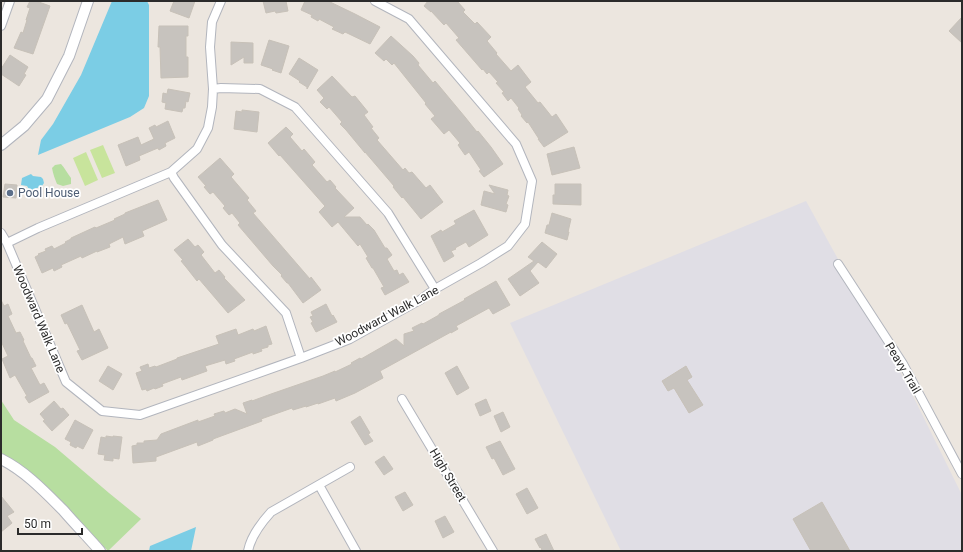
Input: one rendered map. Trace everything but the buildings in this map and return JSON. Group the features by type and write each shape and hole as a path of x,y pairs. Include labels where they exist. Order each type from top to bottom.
{"street":[{"path":"1,26 10,1"},
{"path":"1,145 24,126 47,99 69,56 88,1"},
{"path":"7,243 38,228 171,172 197,149 208,128 212,106 210,47 212,22 221,1"},
{"name":"Woodward Walk Lane","path":"1,233 7,243 66,382 102,411 140,415 350,339 420,300 435,289 481,263 508,246 524,224 532,181 516,144 409,19 375,1"},
{"path":"212,89 260,89 295,107 388,213 435,289"},
{"path":"171,172 222,244 286,313 301,358"},
{"name":"Peavy Trail","path":"838,264 903,364 962,474"},
{"name":"High Street","path":"402,399 493,551"},
{"path":"1,459 28,476 50,496 100,551"},
{"path":"248,551 256,532 271,512 350,467"},
{"path":"319,485 356,551"}],"shaded area":[{"path":"806,201 908,386 962,495 962,551 621,551 510,323"}],"green space":[{"path":"103,145 115,173 102,178 90,150"},
{"path":"86,152 98,180 85,186 73,158"},
{"path":"61,164 71,178 71,184 63,186 57,184 52,168 55,165"},
{"path":"1,400 14,420 55,447 141,519 108,551 49,489 32,474 1,453"}],"water":[{"path":"112,1 147,1 149,5 149,96 144,108 130,117 38,155 41,140 53,124 81,75"},
{"path":"31,174 33,176 41,177 44,183 42,186 30,191 27,186 21,185 22,178"},
{"path":"196,527 191,551 149,551 150,546"}],"place":[{"name":"Pool House","path":"10,193"}]}
